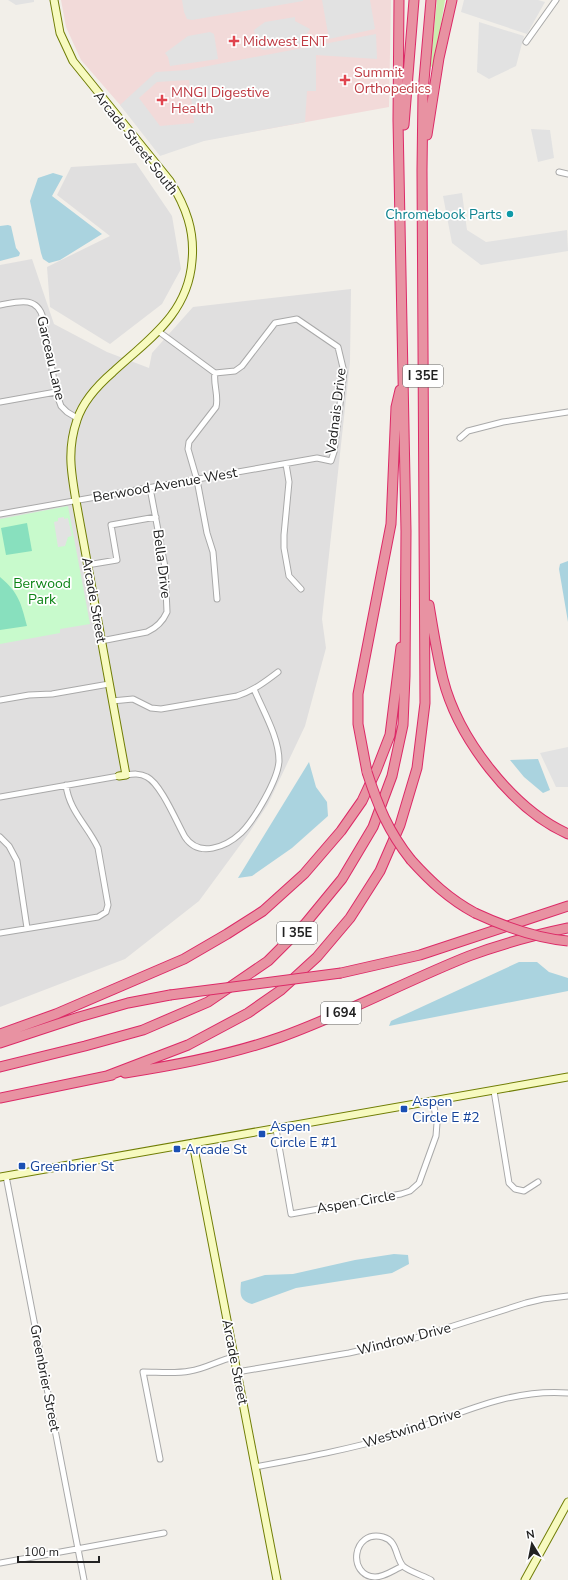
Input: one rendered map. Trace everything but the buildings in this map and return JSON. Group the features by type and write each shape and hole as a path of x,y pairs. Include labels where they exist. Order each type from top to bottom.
{"highway":[{"name":"I 35E","path":"0,1067 143,1030 208,1002 268,961 305,924 342,880 373,827 392,776 403,725 406,630 406,531 400,194 405,108 414,0"},
{"name":"I 35E","path":"0,1098 107,1076 188,1045 248,1013 281,990 318,957 350,918 380,871 400,825 417,768 425,703 422,170 423,92 431,0"},
{"path":"422,170 439,58 452,0"},
{"path":"399,3 398,120 400,194"},
{"path":"403,377 396,407 391,524 358,694 358,724 367,772 375,798 386,824 411,860 444,893 475,913 522,932 556,940 568,941"},
{"path":"424,582 443,680 452,708 471,744 497,778 522,802 559,830 568,834"},
{"path":"0,1034 56,1014 184,959 263,911 304,874 341,831 362,801 376,771 390,735 400,651 406,630"},
{"path":"0,1043 121,1005 170,995 341,973 420,955 568,906"},
{"name":"I 694","path":"107,1076 178,1065 265,1042 320,1022 470,956 507,944 568,928"}],"street":[{"name":"Arcade Street South","path":"54,0 60,33 72,61 170,181 180,198 188,216 192,235 193,252 192,270 187,290 180,305 170,320 104,380 89,397 77,418"},
{"path":"526,42 556,0"},
{"path":"559,172 568,174"},
{"name":"Garceau Lane","path":"0,305 26,301 39,309 43,318 56,392 61,406 77,418"},
{"name":"Vadnais Drive","path":"215,373 235,371 242,366 275,324 297,319 338,347 344,372 334,452 331,461"},
{"path":"158,331 215,373 214,380 217,402 216,407 190,442 188,449 197,480 205,523 213,552 217,599"},
{"path":"0,402 56,392"},
{"path":"460,438 468,431 503,422 568,412"},
{"name":"Arcade Street","path":"77,418 71,441 70,464 112,701 122,775"},
{"name":"Berwood Avenue West","path":"0,514 317,458 331,461"},
{"path":"286,464 288,487 284,548 289,576 301,588"},
{"name":"Bella Drive","path":"101,641 152,630 164,619 167,612 167,582 150,488"},
{"path":"88,565 117,560 111,525 156,517"},
{"path":"112,701 127,698 134,699 151,708 161,709 237,696 254,689 278,672"},
{"path":"0,700 30,695 52,694 109,684"},
{"path":"0,797 122,775 141,774 156,783 185,837 192,845 202,849 209,849 222,845 234,839 250,822 273,783 278,768 278,752 273,734 254,689"},
{"path":"0,933 98,917 106,912 108,905 100,856 95,841 69,801 66,785"},
{"path":"0,837 9,846 17,861 27,928"},
{"path":"3,1176 568,1077"},
{"path":"494,1090 509,1183 515,1189 524,1191 538,1182"},
{"name":"Aspen Circle","path":"276,1129 291,1214 401,1194 410,1191 419,1182 436,1136 437,1123 433,1101"},
{"name":"Arcade Street","path":"193,1143 276,1580"},
{"name":"Greenbrier Street","path":"3,1176 84,1580"},
{"name":"Windrow Drive","path":"237,1372 376,1348 416,1338 526,1303 568,1296"},
{"path":"160,1459 143,1372 189,1372 226,1359 234,1358"},
{"name":"Westwind Drive","path":"255,1467 328,1453 376,1441 507,1397 530,1393 568,1393"},
{"path":"525,1580 568,1502"},
{"path":"0,1563 164,1533"},
{"path":"403,1566 376,1577 364,1574 358,1565 356,1553 360,1542 371,1536 385,1537 394,1544 403,1566 430,1580"}],"shaded area":[{"path":"8,0 34,0 34,2 16,5"},
{"path":"61,0 391,0 389,107 173,146 162,153 81,60 66,27"},
{"path":"182,0 303,1 192,20 187,19"},
{"path":"322,0 370,0 375,29 329,39"},
{"path":"464,0 538,0 545,2 527,34 461,12"},
{"path":"295,17 295,21 310,29 300,44 263,50 257,46 254,30 265,22"},
{"path":"479,22 524,36 516,66 489,79 477,72"},
{"path":"210,32 214,34 218,59 170,66 168,57 165,53 188,36"},
{"path":"376,34 377,59 316,55 316,91 307,91 305,122 204,141 160,156 120,105 156,72 187,70","holes":["189,80 194,123 160,126 139,98 157,82"]},
{"path":"531,129 550,130 554,158 538,162"},
{"path":"136,163 172,216 181,269 162,304 110,344 50,307 47,267 110,236 57,195 71,167"},
{"path":"462,193 467,230 486,242 567,230 568,251 481,265 452,243 443,196"},
{"path":"32,259 54,324 107,352 149,368 152,353 193,307 351,289 350,362 322,619 326,648 305,726 268,804 249,833 199,901 125,959 0,1007 0,265"},
{"path":"64,517 64,519 68,518 72,536 68,537 65,546 58,547 54,522 58,521 58,518"},
{"path":"568,747 568,787 556,787 540,753"}],"green space":[{"path":"437,0 445,0 434,66 430,67"},
{"name":"Berwood Park","path":"68,506 90,624 60,629 60,633 0,644 0,519"},
{"path":"27,523 32,551 6,555 1,528"},
{"path":"0,577 15,593 23,611 27,626 0,630"}],"water":[{"path":"53,173 63,176 52,196 102,234 60,260 49,263 43,259 41,253 30,201 38,178"},
{"path":"0,226 11,226 16,248 20,253 19,256 0,261"},
{"path":"568,561 568,622 559,569 560,564"},
{"path":"538,759 550,790 543,793 524,777 510,760"},
{"path":"309,762 316,787 327,802 328,816 292,848 252,876 238,878"},
{"path":"519,962 537,962 549,972 568,978 568,991 389,1026 391,1021"},
{"path":"394,1254 408,1255 409,1264 392,1273 296,1288 252,1304 245,1301 241,1296 241,1282 265,1275 293,1274 355,1260"}],"place":[{"name":"Midwest ENT","path":"234,41"},
{"name":"Summit Orthopedics","path":"345,80"},
{"name":"MNGI Digestive Health","path":"162,100"},
{"name":"Chromebook Parts","path":"510,214"},
{"name":"Aspen Circle E #2","path":"404,1109"},
{"name":"Aspen Circle E #1","path":"262,1134"},
{"name":"Arcade St","path":"177,1149"},
{"name":"Greenbrier St","path":"22,1166"}]}
